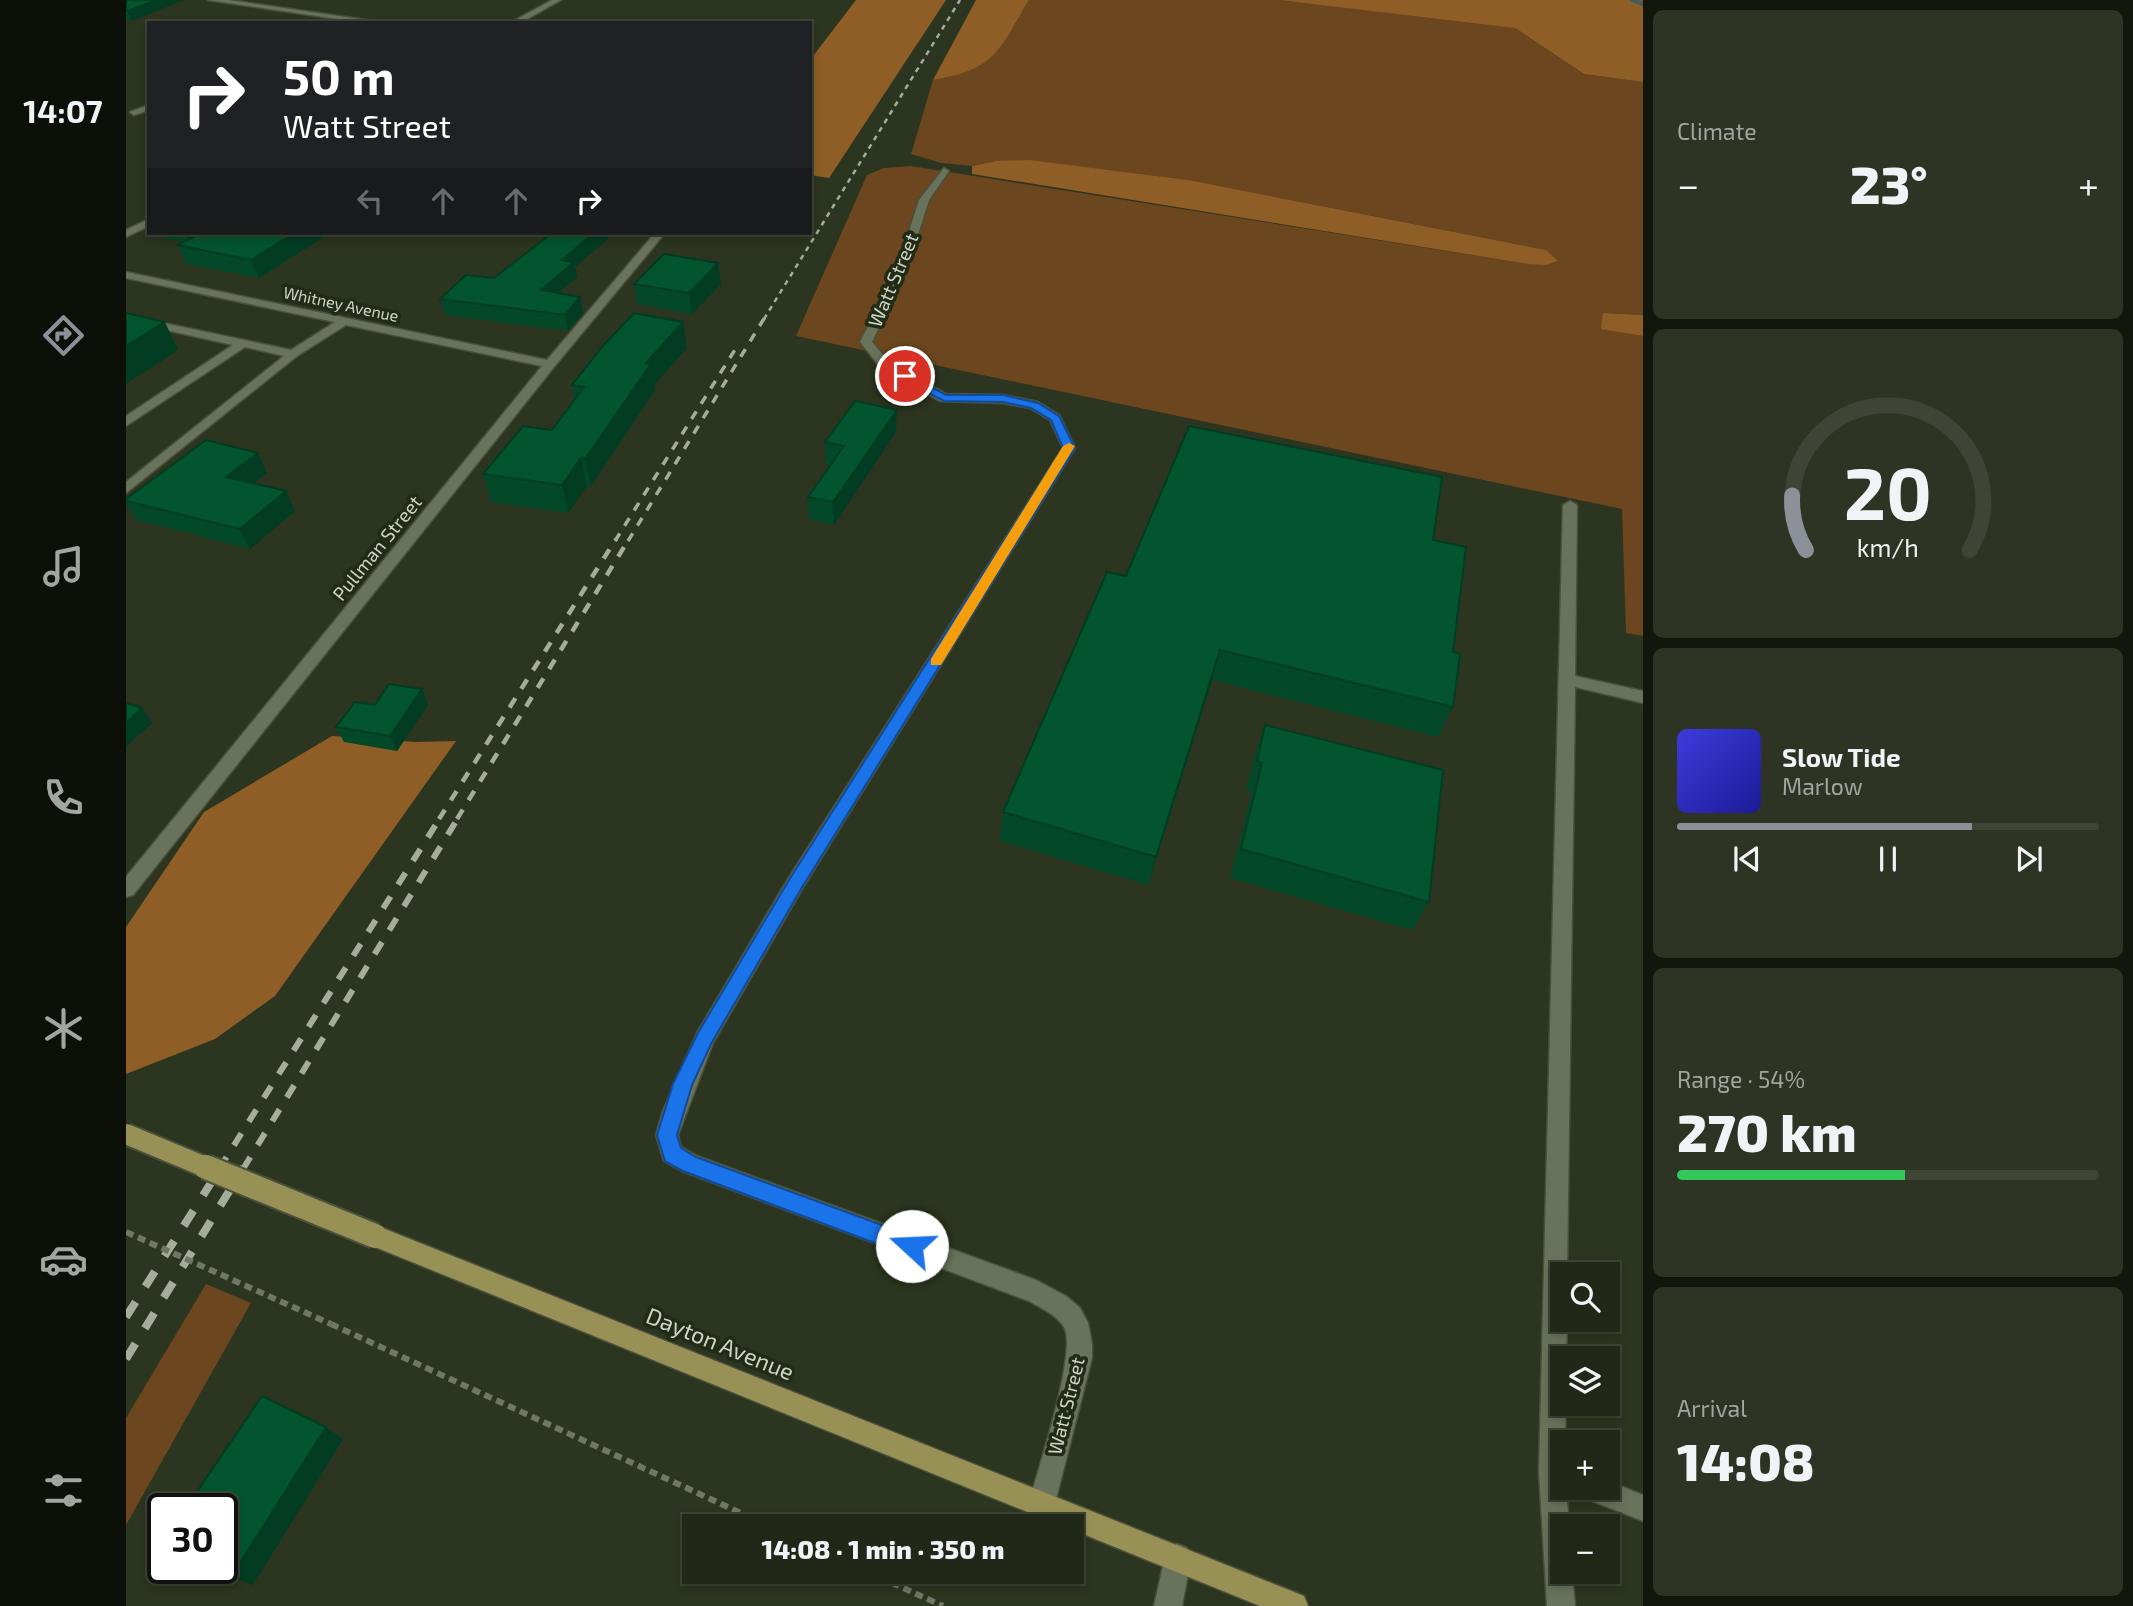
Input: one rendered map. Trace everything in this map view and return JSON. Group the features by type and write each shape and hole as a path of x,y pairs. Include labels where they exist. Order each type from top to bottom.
{"main road":[{"name":"Dayton Avenue","path":"126,1133 375,1237 1294,1606"}],"street":[{"path":"212,0 368,21"},
{"path":"518,21 556,0"},
{"path":"129,112 147,108"},
{"name":"Watt Street","path":"944,171 924,200 902,269 866,342 885,365 944,398 1003,399 1034,405 1055,418 1069,448 795,884 718,1015 682,1084 667,1135 672,1154 690,1164 1036,1292 1073,1314 1081,1334 1080,1358 1042,1503"},
{"path":"126,234 147,223"},
{"name":"Pullman Street","path":"126,890 550,364 658,235"},
{"name":"Whitney Avenue","path":"126,275 550,364"},
{"path":"126,318 293,354"},
{"path":"126,489 293,354 344,321"},
{"path":"126,422 242,344"},
{"path":"1557,1430 1565,679 1570,505"},
{"path":"1565,679 1643,697"},
{"path":"1620,1499 1643,1508"},
{"path":"1558,1500 1561,1606"},
{"path":"1168,1606 1177,1558"}],"path":[{"path":"126,1232 743,1514"},
{"path":"894,1584 943,1606"}],"shaded area":[{"path":"856,0 946,0 829,178 812,175 812,57"},
{"path":"976,0 1029,0 993,55 970,70 933,80"},
{"path":"1029,0 1279,0 1453,18 1515,28 1584,74 1643,82 1643,315 1604,313 1602,328 1643,336 1643,636 1626,633 1622,509 796,336 867,175 884,168 911,166 1528,264 1557,262 1546,250 1189,180 1101,169 996,161 972,166 941,163 911,154 933,80 969,70 993,54"},
{"path":"1279,0 1643,0 1643,82 1584,74 1515,28"},
{"path":"1029,160 1189,180 1546,250 1558,261 1546,265 1528,264 972,174 972,166 996,161"},
{"path":"1603,313 1643,315 1643,336 1601,329"},
{"path":"332,736 416,742 456,741 275,996 215,1039 126,1074 126,927 204,812"},
{"path":"206,1284 251,1303 126,1525 126,1418"}],"building":[{"path":"126,0 156,0 128,11"},
{"path":"196,235 292,235 251,260 178,245"},
{"path":"549,235 592,235 562,260 574,262 541,290 580,297 565,315 440,299 466,275 494,278"},
{"path":"664,254 718,263 689,293 634,284"},
{"path":"126,313 165,322 126,346"},
{"path":"634,313 683,322 646,363 651,364 585,459 581,458 562,485 483,474 523,426 552,430 584,387 572,385"},
{"path":"855,401 897,410 833,502 808,497 844,446 825,442"},
{"path":"1189,426 1442,477 1433,540 1466,547 1453,652 1460,654 1453,707 1220,650 1156,857 1003,812 1107,572 1126,576"},
{"path":"206,440 258,453 226,477 286,491 240,529 126,501 126,499"},
{"path":"389,684 422,689 390,736 336,727 355,702 375,705"},
{"path":"126,703 142,708 126,723"},
{"path":"1265,725 1443,770 1429,902 1241,849 1262,763 1257,761"},
{"path":"262,1396 326,1427 238,1566 238,1493 196,1493"}],"waterway":[{"path":"1632,0 1643,4"}],"railway":[{"path":"764,319 960,0"},
{"path":"628,541 765,317"},
{"path":"615,541 738,345"},
{"path":"439,819 616,539"},
{"path":"457,819 629,539"},
{"path":"219,1169 440,818"},
{"path":"243,1169 458,818"},
{"path":"126,1317 221,1167"},
{"path":"126,1359 244,1167"}],"slow traffic":[{"path":"936,662 1069,446"}],"route":[{"path":"905,376 944,398 1003,399 1034,405 1055,418 1069,448 795,884 704,1039 682,1084 667,1135 672,1154 690,1164 912,1246"}]}
